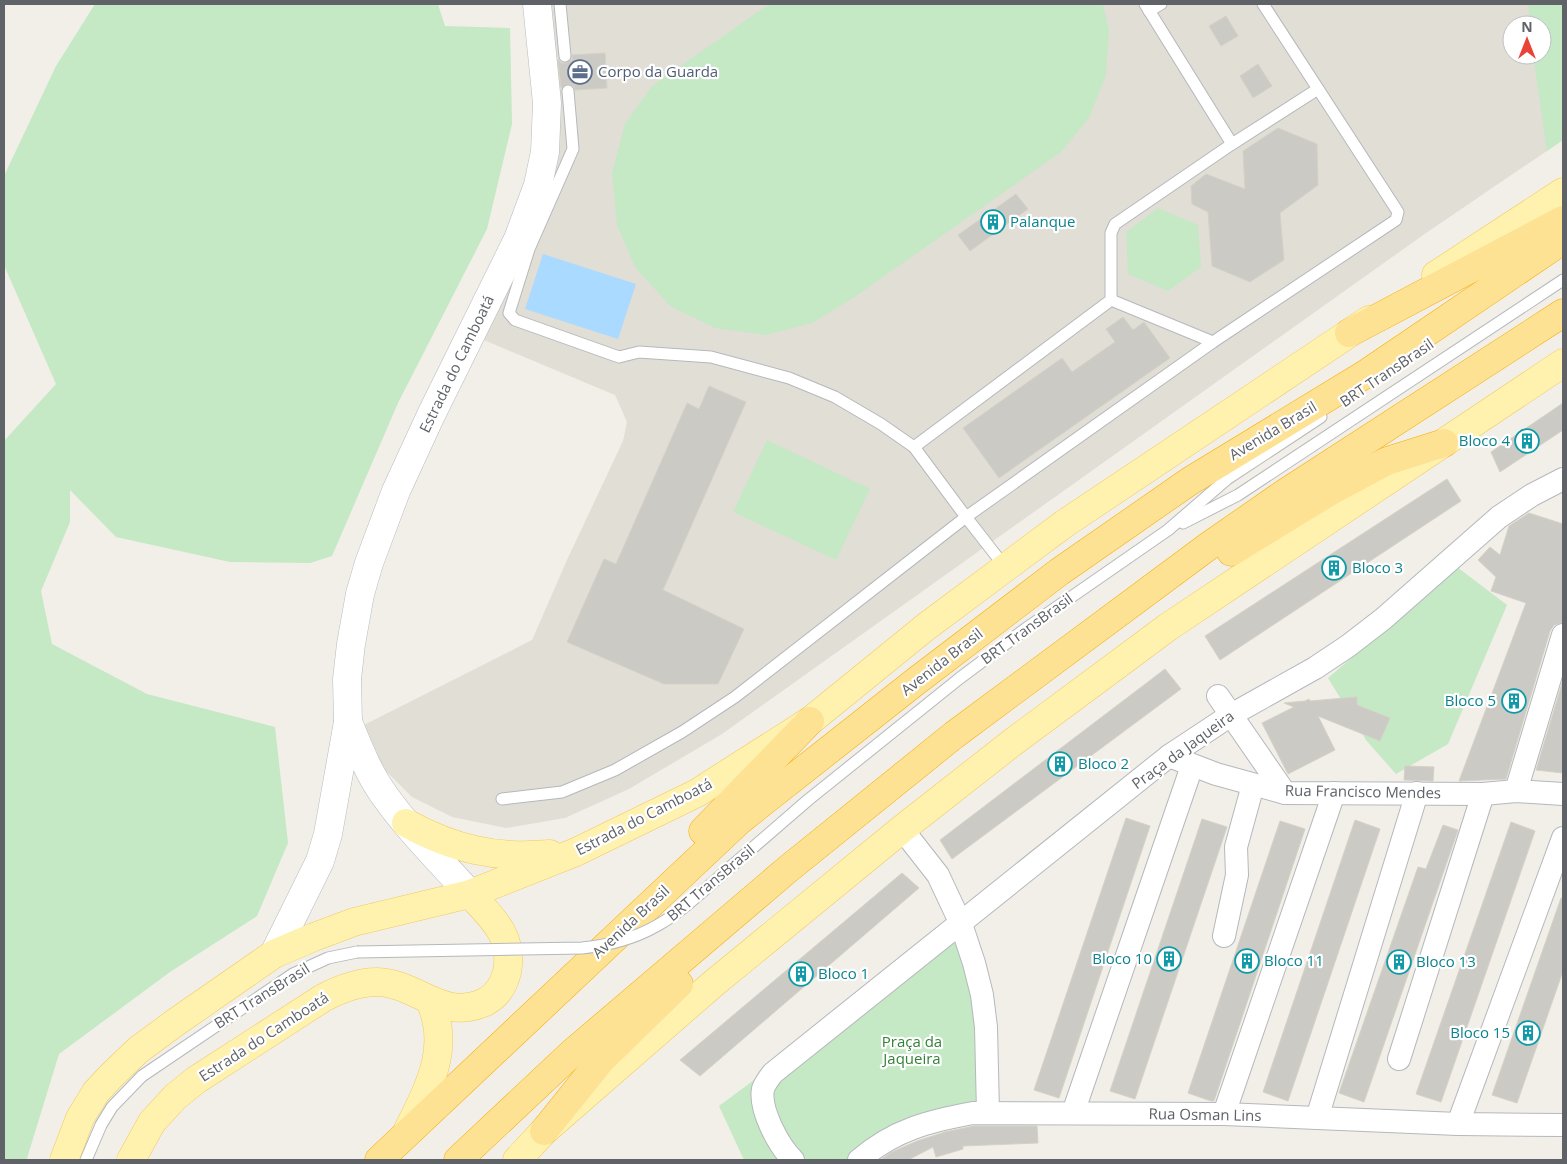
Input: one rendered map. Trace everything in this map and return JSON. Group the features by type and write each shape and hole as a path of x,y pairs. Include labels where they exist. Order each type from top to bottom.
{"highway":[{"path":"1349,333 1563,220"},
{"name":"Avenida Brasil","path":"379,1160 740,820 915,682 1059,572 1190,481 1364,375 1563,240"},
{"path":"458,1160 572,1053 788,869 954,735 1210,545 1285,493 1563,313"},
{"path":"1068,652 1329,492 1387,461 1444,443"},
{"path":"570,980 602,940 810,721"},
{"path":"544,1131 601,1060 738,928 788,869"}],"main road":[{"name":"Estrada do Camboatá","path":"274,954 320,861 328,834 348,722 347,679 351,644 360,594 369,563 396,491 431,415 518,239 535,194 545,152 547,103 537,4"},
{"path":"810,721 912,638 1064,524 1563,192"},
{"path":"517,1160 544,1131 714,983 1012,742 1168,627 1563,363"},
{"name":"Estrada do Camboatá","path":"64,1160 80,1118 96,1092 110,1076 138,1050 274,954 354,922 470,894 576,852 697,793 810,721"},
{"name":"Estrada do Camboatá","path":"130,1160 152,1122 175,1097 196,1080 340,988 377,982 394,984 406,988 430,1001 458,1008 474,1007 488,1001 499,991 506,977 509,962 508,946 504,935 406,823 377,784 364,761 348,722"},
{"path":"406,823 429,836 472,850 505,856 536,856 576,852"},
{"path":"404,1137 429,1087 436,1064 439,1026 430,1001"}],"street":[{"name":"Praça da Jaqueira","path":"793,1160 785,1152 769,1119 764,1102 763,1091 773,1073 1169,756 1231,715 1315,668 1348,646 1383,620 1499,517 1532,495 1563,479"},
{"path":"1516,791 1563,635"},
{"path":"1218,696 1285,793"},
{"name":"Rua Francisco Mendes","path":"1169,756 1192,766 1285,793 1483,794 1516,791 1563,794"},
{"path":"1074,1113 1192,766"},
{"path":"1224,936 1237,875 1236,848 1253,785"},
{"path":"1224,1114 1334,793"},
{"path":"1317,1118 1417,793"},
{"path":"1399,1059 1483,794"},
{"path":"902,830 938,875 961,924 974,963 982,995 986,1027 988,1112"},
{"path":"1458,1124 1563,838"},
{"name":"Rua Osman Lins","path":"859,1160 898,1133 910,1128 941,1119 988,1112 1224,1114 1458,1124 1563,1125"}],"lane":[{"path":"560,4 565,56"},
{"path":"1161,4 1147,7 1232,144"},
{"path":"502,799 562,792 615,770 682,732 735,697 966,517 1213,342 1396,220 1398,212 1263,4"},
{"path":"1111,300 1112,233 1115,224 1318,88"},
{"path":"568,91 573,149 529,249 509,313 515,320 619,357 639,352 711,357 789,378 835,398 881,424 914,447 1005,567"},
{"path":"545,152 573,149"},
{"name":"BRT TransBrasil","path":"1168,530 1238,495 1563,280"},
{"path":"1111,300 1213,342"},
{"path":"914,447 1111,300"},
{"name":"BRT TransBrasil","path":"1358,392 1407,360"},
{"name":"BRT TransBrasil","path":"86,1160 91,1145 108,1113 126,1091 142,1076 293,974 328,958 357,952 582,948 626,940 665,922 823,788 960,678 1028,627 1168,530 1227,479 1334,408"}],"shaded area":[{"path":"546,4 1563,4 1563,140 1426,233 722,734 629,789 565,818 506,828 452,817 412,797 382,767 360,727 532,640 623,441 627,422 615,395 479,338 552,166"}],"green space":[{"path":"95,4 438,4 445,26 510,28 512,124 487,229 398,403 332,556 310,563 230,562 116,537 70,490 70,522 41,591 52,644 147,694 275,727 288,843 257,916 170,972 59,1054 27,1160 4,1160 4,441 56,384 4,265 4,176 56,66"},
{"path":"769,4 1103,4 1109,30 1106,75 1089,118 1061,152 853,298 812,323 766,335 715,328 670,306 635,267 617,225 612,173 625,124 652,86"},
{"path":"1528,4 1563,4 1563,140 1547,151 1534,65 1552,65 1552,15 1529,15"},
{"path":"1158,208 1198,225 1201,267 1168,291 1128,274 1126,232"},
{"path":"767,440 870,489 836,560 733,512"},
{"path":"1457,567 1507,605 1448,744 1396,774 1366,740 1328,678"},
{"name":"Praça da Jaqueira","path":"961,926 972,965 984,1108 892,1127 848,1160 744,1160 719,1106"}],"water":[{"path":"543,254 636,284 618,339 525,309"}],"building":[{"path":"1226,16 1238,36 1221,46 1209,26"},
{"name":"Corpo da Guarda","path":"605,53 607,88 575,90 574,86 568,84 561,88 558,59 561,63 566,63 572,60 572,55"},
{"path":"1258,64 1272,86 1253,98 1240,76"},
{"path":"1278,128 1317,144 1318,185 1280,213 1284,260 1250,282 1212,266 1208,212 1192,204 1191,186 1206,174 1245,189 1243,151"},
{"name":"Palanque","path":"1016,194 1028,209 970,251 958,235"},
{"path":"1123,317 1133,330 1144,322 1170,358 999,478 963,428 1062,358 1072,372 1115,342 1106,329"},
{"path":"709,386 746,402 663,590 744,629 718,684 664,684 567,642 604,559 616,564 687,403 699,409"},
{"name":"Bloco 4","path":"1563,403 1563,430 1500,472 1491,452"},
{"name":"Bloco 3","path":"1447,479 1461,501 1220,660 1205,636"},
{"name":"Bloco 5","path":"1529,513 1563,524 1563,622 1554,625 1550,631 1506,779 1459,781 1526,603 1491,591 1496,577 1478,560 1490,547 1500,555 1509,526"},
{"name":"Bloco 2","path":"1165,669 1181,689 952,859 940,840"},
{"path":"1563,680 1563,773 1536,770"},
{"path":"1357,697 1357,705 1390,718 1380,741 1318,716 1335,750 1288,774 1262,723 1294,707 1284,703 1309,699 1310,701"},
{"path":"1405,766 1434,767 1433,781 1404,780"},
{"path":"1126,818 1150,826 1059,1098 1034,1090"},
{"name":"Bloco 10","path":"1202,819 1227,827 1135,1099 1110,1091"},
{"path":"1355,820 1380,829 1288,1101 1263,1092"},
{"name":"Bloco 11","path":"1280,821 1305,829 1214,1101 1211,1101 1188,1093"},
{"path":"1511,822 1535,831 1441,1102 1416,1094"},
{"name":"Bloco 13","path":"1443,825 1458,830 1364,1102 1339,1093 1418,867 1426,869"},
{"name":"Bloco 1","path":"902,873 919,888 700,1076 680,1060"},
{"name":"Bloco 15","path":"1561,898 1563,899 1563,971 1517,1103 1492,1095"},
{"path":"974,1126 1037,1126 1038,1143 963,1146 963,1149 936,1157 933,1147 908,1160 880,1160 892,1152 917,1141 945,1132"}],"place":[{"name":"Corpo da Guarda","path":"580,72"},
{"name":"Palanque","path":"993,222"},
{"name":"Bloco 4","path":"1527,441"},
{"name":"Bloco 3","path":"1334,568"},
{"name":"Bloco 5","path":"1514,701"},
{"name":"Bloco 2","path":"1060,764"},
{"name":"Bloco 10","path":"1169,959"},
{"name":"Bloco 11","path":"1247,961"},
{"name":"Bloco 13","path":"1399,962"},
{"name":"Bloco 1","path":"801,974"},
{"name":"Bloco 15","path":"1528,1033"}]}
